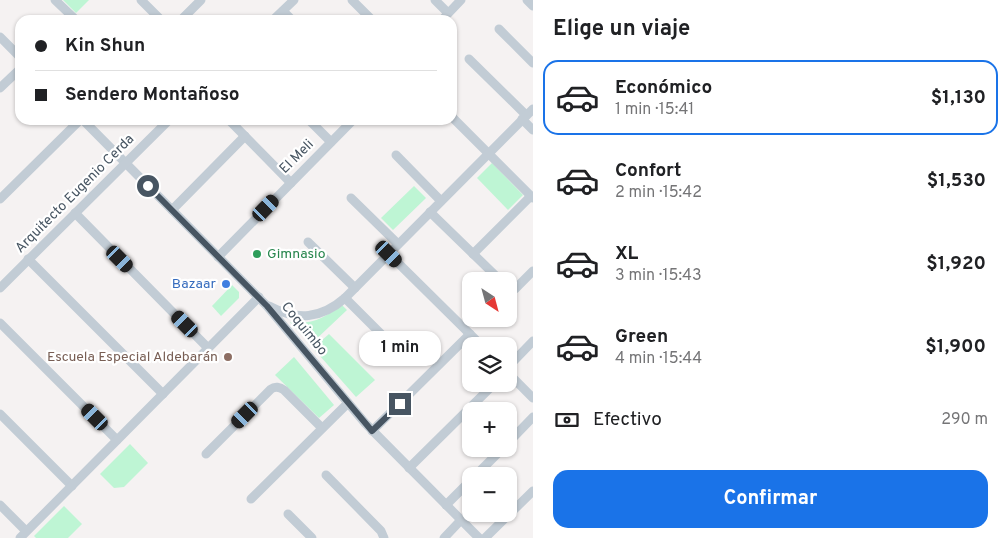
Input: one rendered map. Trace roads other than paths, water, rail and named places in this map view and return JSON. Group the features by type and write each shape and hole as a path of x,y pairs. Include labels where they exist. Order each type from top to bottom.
{"street":[{"path":"56,0 71,15"},
{"path":"141,0 156,15"},
{"path":"186,15 201,0"},
{"path":"279,15 294,0"},
{"path":"352,0 367,15"},
{"path":"436,0 444,15"},
{"path":"446,15 461,0"},
{"path":"527,0 533,6"},
{"path":"283,11 287,15"},
{"path":"499,29 533,63"},
{"path":"0,37 15,52"},
{"path":"469,59 527,114 533,130"},
{"path":"0,88 15,74"},
{"path":"267,306 289,315 307,316 325,312 336,306 527,114"},
{"path":"457,122 532,197 473,254"},
{"path":"0,199 76,125"},
{"name":"Coquimbo","path":"86,125 267,306 372,431 479,538"},
{"name":"Arquitecto Eugenio Cerda","path":"0,288 164,125"},
{"path":"234,125 291,183"},
{"path":"314,125 331,142"},
{"name":"El Meli","path":"218,257 348,125"},
{"path":"172,210 245,136"},
{"path":"396,155 441,201"},
{"path":"352,198 398,244"},
{"path":"430,212 492,272"},
{"path":"74,213 208,348"},
{"path":"308,242 355,288"},
{"path":"389,254 473,337"},
{"path":"28,259 163,394"},
{"path":"518,286 533,271"},
{"path":"0,505 23,535 259,298"},
{"path":"345,298 393,346"},
{"path":"0,323 117,440"},
{"path":"372,431 470,334"},
{"path":"517,358 533,341"},
{"path":"517,382 533,398"},
{"path":"206,454 271,389 277,387 284,390 322,428"},
{"path":"409,468 486,392"},
{"path":"251,498 348,403"},
{"path":"0,414 72,486"},
{"path":"517,434 533,417"},
{"path":"484,467 494,457"},
{"path":"326,475 381,531 384,538"},
{"path":"446,505 462,489"},
{"path":"485,538 533,491"},
{"path":"288,514 312,538"},
{"path":"444,538 461,520"}],"place":[{"name":"Gimnasio","path":"257,254"},
{"name":"Bazaar","path":"226,284"},
{"name":"Escuela Especial Aldebarán","path":"228,357"}]}
